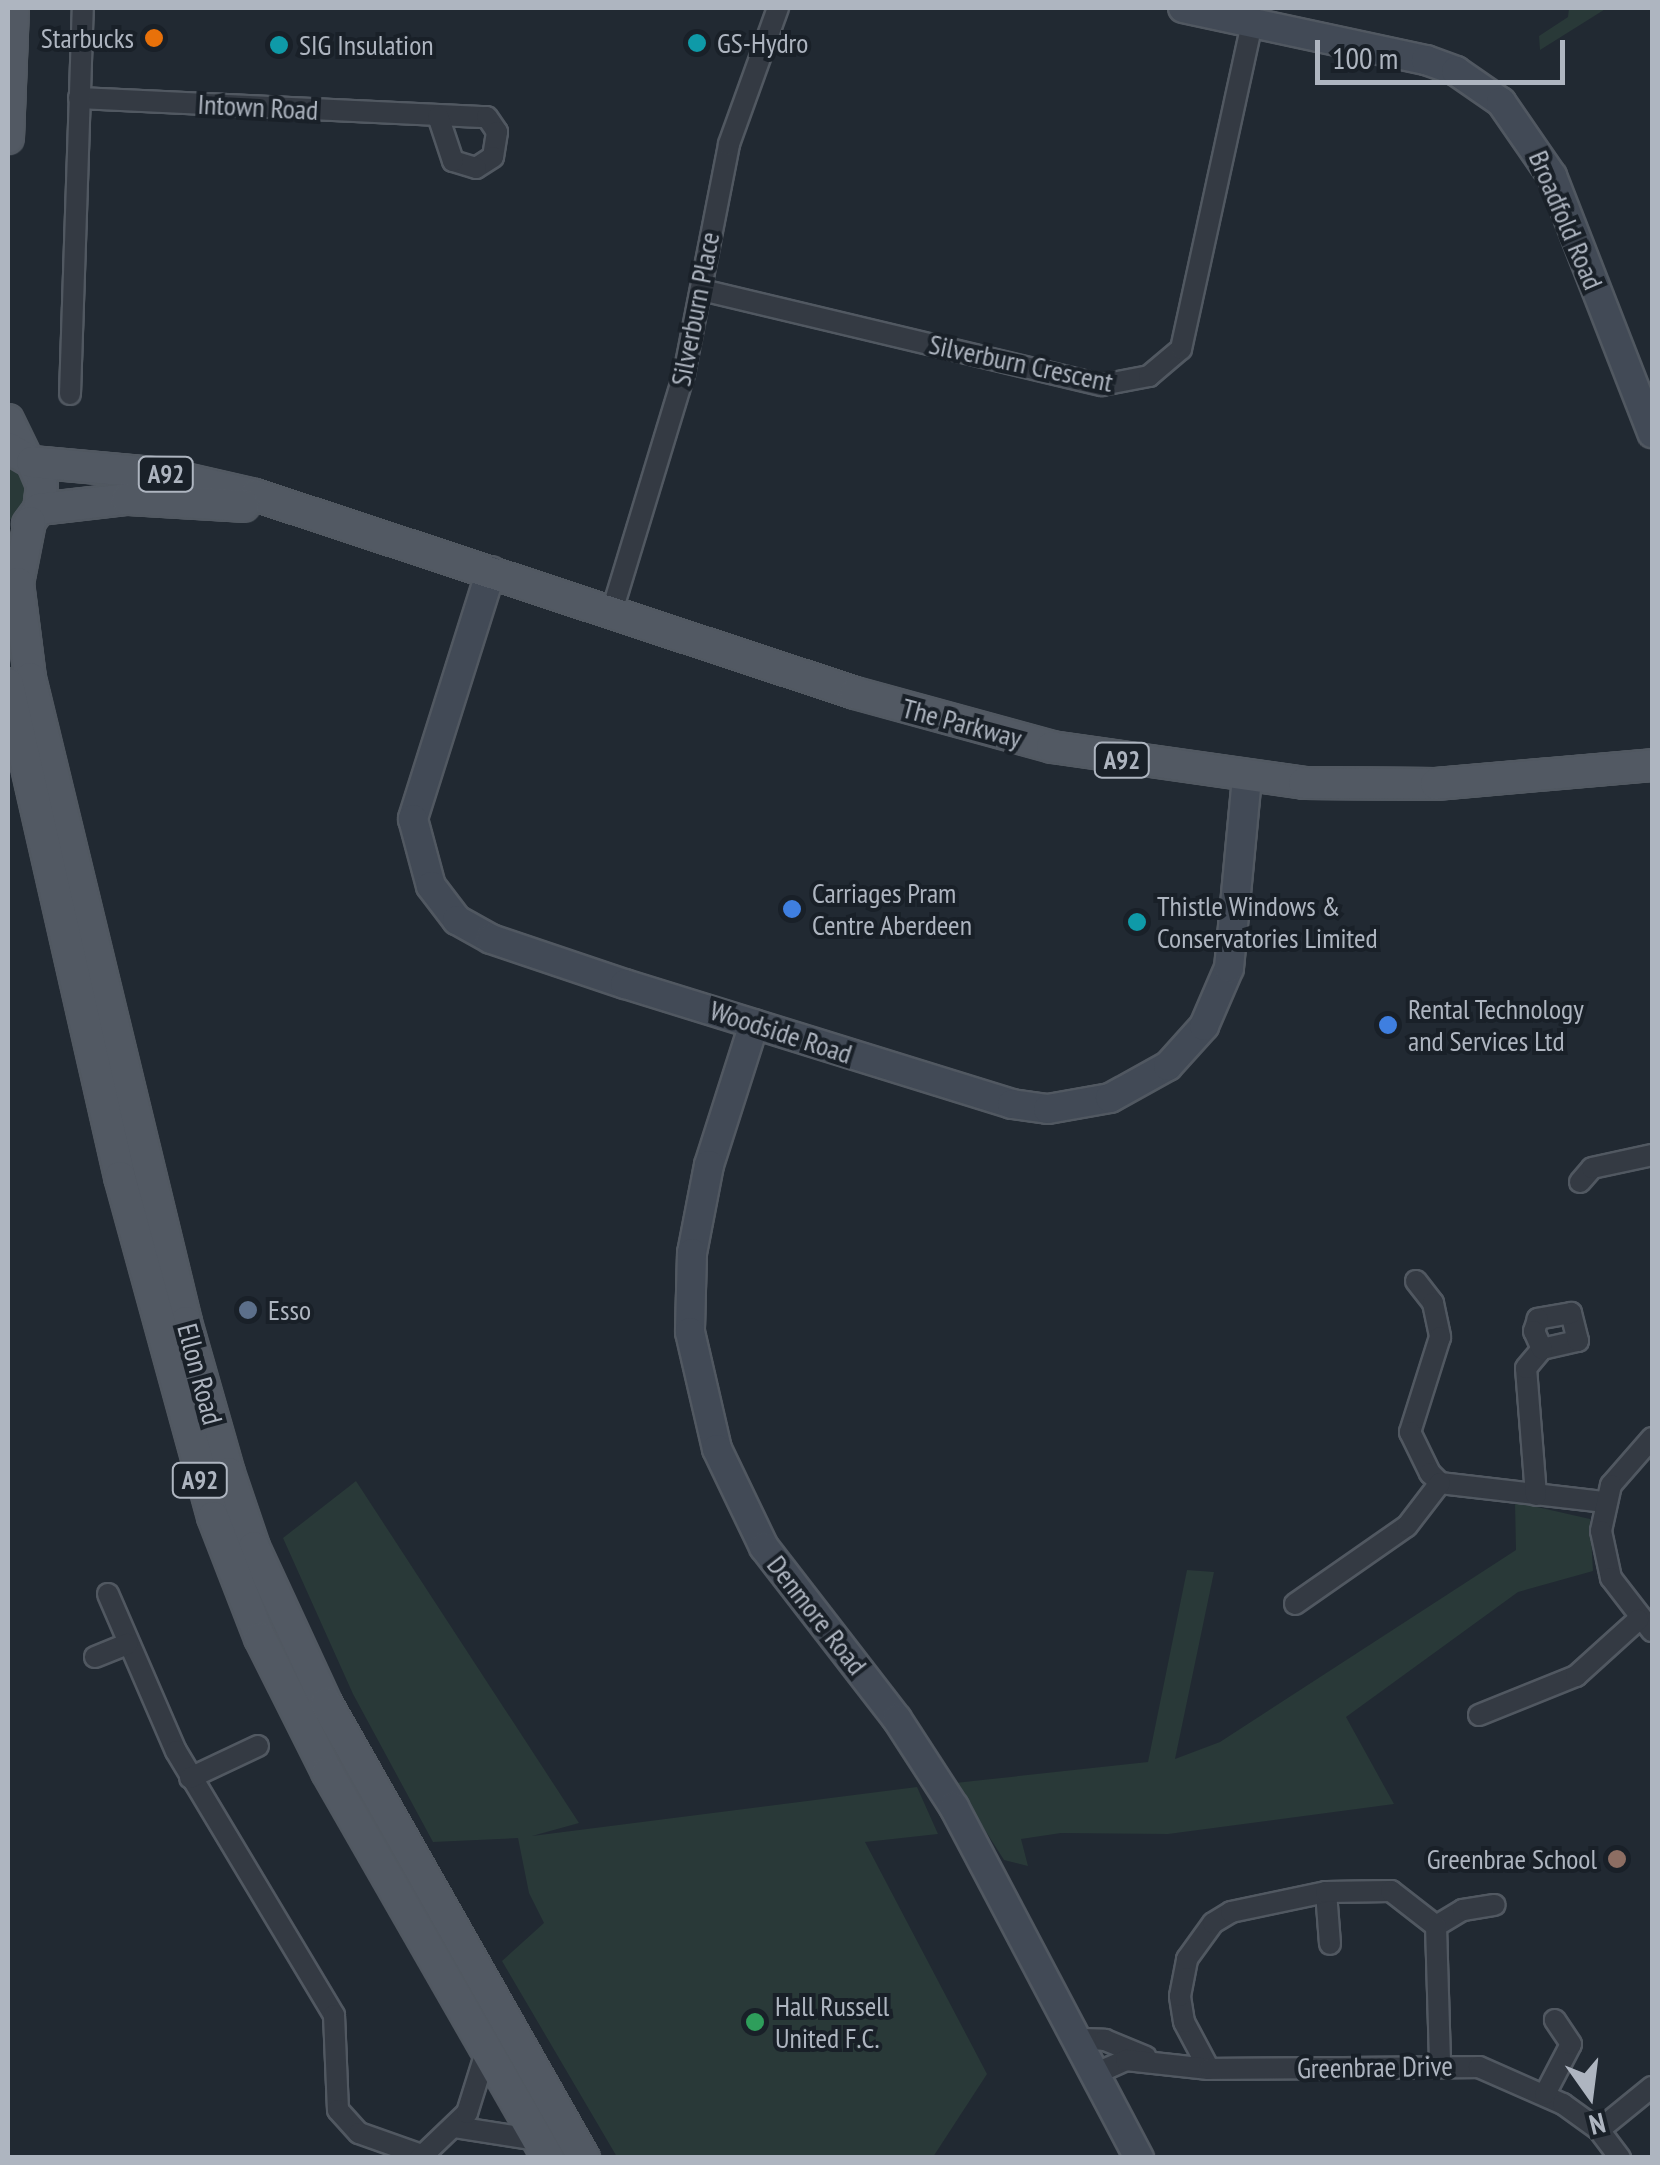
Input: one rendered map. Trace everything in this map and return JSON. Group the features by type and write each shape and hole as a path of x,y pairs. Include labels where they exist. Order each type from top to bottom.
{"main road":[{"path":"8,138 13,8"},
{"path":"8,420 22,456"},
{"name":"The Parkway","path":"22,456 206,481 960,725 1246,778 1436,784 1652,765"},
{"name":"A92","path":"22,456 42,485 26,522"},
{"name":"The Parkway","path":"26,522 127,499 297,510"},
{"name":"Ellon Road","path":"26,522 18,584 30,678 170,1258 228,1473 261,1563 326,1702 584,2158"},
{"name":"Ellon Road","path":"8,684 12,725 120,1177 213,1518 260,1638 327,1772 543,2149"}],"street":[{"path":"70,394 82,8"},
{"name":"Silverburn Place","path":"612,612 666,443 702,290 729,144 778,8"},
{"name":"Broadfold Road","path":"1183,8 1426,60 1456,71 1501,102 1552,176 1652,433"},
{"name":"Silverburn Crescent","path":"702,290 1102,385 1148,376 1181,349 1252,24"},
{"name":"Intown Road","path":"79,98 438,116"},
{"name":"Woodside Road","path":"491,571 416,794 414,831 431,886 457,920 491,939 1026,1108 1077,1106 1138,1087 1188,1048 1220,1000 1236,918 1246,778"},
{"name":"Denmore Road","path":"754,1024 710,1166 692,1253 690,1332 707,1420 764,1547 945,1792 1082,2039 1140,2158"},
{"path":"1598,1143 1606,1164"},
{"path":"1580,1182 1606,1164 1652,1155"},
{"path":"1416,1281 1433,1303 1440,1337 1410,1432 1440,1483"},
{"path":"1536,1495 1526,1368 1542,1349"},
{"path":"1480,1714 1576,1676 1645,1626 1606,1562 1602,1502 1652,1438"},
{"path":"1440,1483 1602,1502"},
{"path":"1295,1604 1408,1526 1440,1483"},
{"path":"108,1594 190,1778 334,2015 338,2110 359,2133 420,2156 454,2127 473,2102 486,2052"},
{"path":"95,1656 128,1644"},
{"path":"190,1778 258,1746"},
{"path":"1209,2069 1184,2022 1180,1996 1187,1960 1213,1923 1231,1912 1326,1892 1391,1890 1436,1926 1440,2063"},
{"path":"1326,1892 1330,1944"},
{"path":"1436,1926 1463,1910 1495,1906"},
{"path":"1545,2094 1571,2044 1556,2020"},
{"name":"Greenbrae Drive","path":"1082,2039 1105,2040 1160,2063"},
{"name":"Greenbrae Drive","path":"1099,2072 1126,2060 1209,2069 1440,2063 1478,2068 1545,2094 1599,2130 1620,2158"},
{"path":"1599,2130 1652,2088"},
{"path":"454,2127 543,2149"}],"shaded area":[{"path":"1569,8 1607,8 1540,50 1539,36 1568,17"},
{"path":"8,459 17,463 30,492 22,512 8,521"},
{"path":"356,1481 579,1823 532,1836 917,1787 938,1834 865,1842 987,2074 933,2157 617,2157 502,1961 544,1923 529,1893 518,1838 433,1842 353,1694 283,1538"},
{"path":"1515,1502 1590,1519 1593,1571 1518,1592 1346,1717 1394,1804 1168,1834 1061,1833 1021,1839 1028,1866 1004,1860 955,1783 1148,1762 1187,1570 1214,1572 1175,1759 1220,1742 1516,1550"}],"place":[{"name":"Starbucks","path":"154,38"},
{"name":"GS-Hydro","path":"697,43"},
{"name":"SIG Insulation","path":"279,45"},
{"name":"Carriages Pram Centre Aberdeen","path":"792,909"},
{"name":"Thistle Windows & Conservatories Limited","path":"1137,922"},
{"name":"Rental Technology and Services Ltd","path":"1388,1025"},
{"name":"Esso","path":"248,1310"},
{"name":"Greenbrae School","path":"1617,1859"},
{"name":"Hall Russell United F.C.","path":"755,2022"}]}
